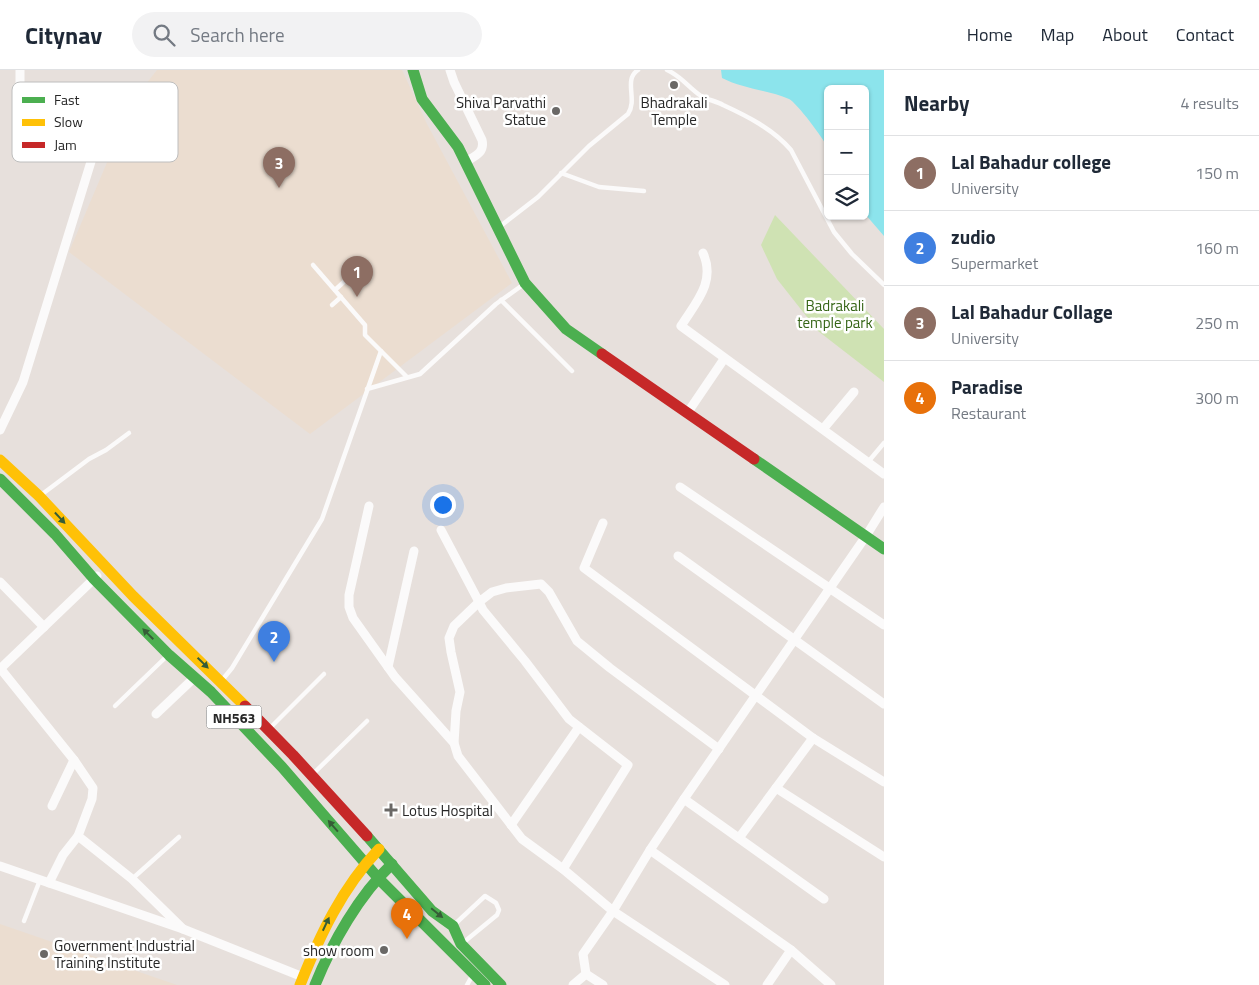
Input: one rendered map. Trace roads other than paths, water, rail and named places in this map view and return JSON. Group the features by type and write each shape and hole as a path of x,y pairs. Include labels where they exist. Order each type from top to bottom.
{"main road":[{"path":"413,70 422,98 458,148 525,283 566,329 884,549"},
{"name":"NH563","path":"0,460 39,496 133,596 222,681 312,775 432,910 453,926 461,944 500,985"},
{"name":"NH563","path":"0,479 55,534 94,579 169,655 211,692 282,767 378,879 485,985"},
{"path":"301,981 331,913 365,863 379,849"},
{"path":"315,985 335,940 347,920 378,879 392,864"}],"street":[{"path":"450,70 483,146 480,153 465,162"},
{"path":"0,430 23,382 91,162"},
{"path":"702,253 707,263 706,287 681,326 884,474"},
{"path":"688,412 724,359"},
{"path":"823,429 854,392"},
{"path":"680,487 884,625"},
{"path":"369,506 349,595 349,608 352,618 395,677 454,743"},
{"path":"603,985 586,974 583,954 613,911 684,799 866,536 884,507"},
{"path":"603,523 584,568 813,738 884,781"},
{"path":"441,530 483,610 569,719 628,765 562,869"},
{"path":"388,667 414,551"},
{"path":"678,556 884,704"},
{"path":"45,881 78,836 92,799 94,788 74,760 0,669 106,568"},
{"path":"0,582 44,627"},
{"path":"718,749 577,641 549,592 541,584 506,588 492,592 478,602 454,626 449,638 460,692 456,711 454,743 458,756 522,840 562,869 613,911 725,985"},
{"path":"156,714 194,678"},
{"path":"511,825 579,727"},
{"path":"739,838 813,738"},
{"path":"52,806 74,760"},
{"path":"776,788 884,857"},
{"path":"684,799 824,899"},
{"path":"78,836 132,879 183,930"},
{"path":"650,850 790,950 831,985"},
{"path":"0,866 183,930 301,981"},
{"path":"767,985 790,950"},
{"path":"573,985 586,974"}],"lane":[{"path":"498,228 538,197 590,146 628,114 633,102 631,78 638,70"},
{"path":"667,70 675,74 703,97 723,105 762,126 782,140 790,150 834,232 852,254 884,285"},
{"path":"561,173 599,187 644,191"},
{"path":"313,265 365,325 366,335 407,378"},
{"path":"335,290 360,267"},
{"path":"367,389 420,374 501,300 525,283"},
{"path":"332,305 341,297"},
{"path":"501,300 572,371"},
{"path":"222,681 232,668 322,519 381,351"},
{"path":"39,496 89,459 106,450 129,433"},
{"path":"868,462 884,443"},
{"path":"115,706 169,655"},
{"path":"268,730 324,674"},
{"path":"312,775 367,722"},
{"path":"132,879 179,838"},
{"path":"24,921 45,881"},
{"path":"453,926 485,896 496,903 499,910 497,915 461,944"},
{"path":"467,985 473,972"}],"water":[{"path":"721,70 884,70 884,236 869,219 869,85 824,85 824,142 810,121 789,99 722,78"}],"place":[{"name":"Bhadrakali Temple","path":"674,85"},
{"name":"Shiva Parvathi Statue","path":"556,111"},
{"name":"Lal Bahadur Collage","path":"279,188"},
{"name":"Lal Bahadur college","path":"357,297"},
{"name":"zudio","path":"274,662"},
{"name":"Lotus Hospital","path":"391,810"},
{"name":"Paradise","path":"407,939"},
{"name":"show room","path":"384,950"},
{"name":"Government Industrial Training Institute","path":"44,954"}],"park label":[{"name":"Badrakali temple park","path":"835,314"}]}
